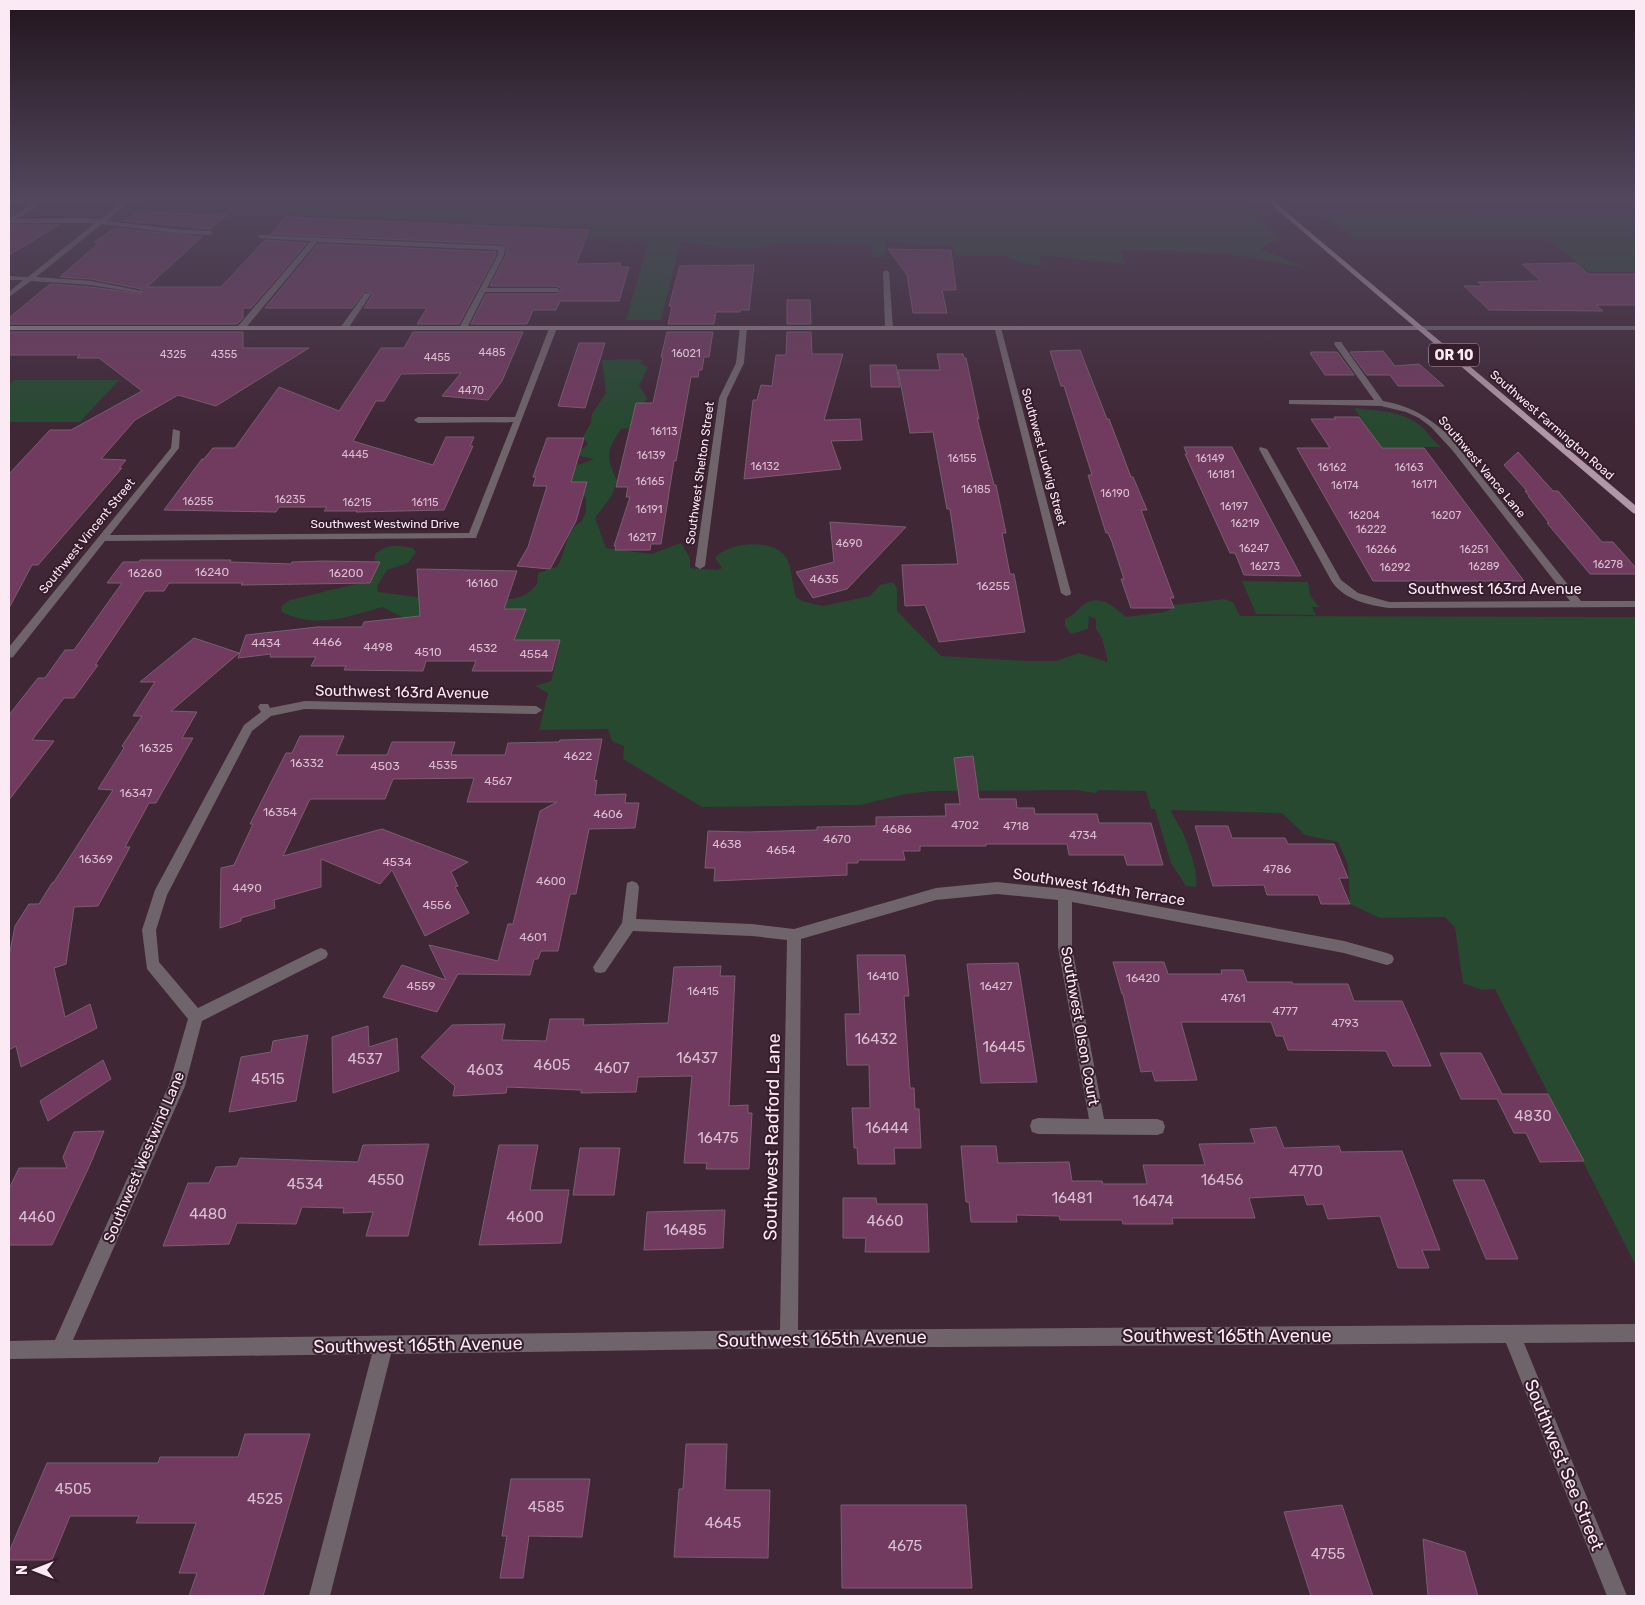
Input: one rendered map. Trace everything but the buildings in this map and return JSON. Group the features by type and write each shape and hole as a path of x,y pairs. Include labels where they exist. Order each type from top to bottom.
{"main road":[{"name":"Southwest Farmington Road","path":"1358,276 1636,511"}],"street":[{"path":"9,295 34,276"},
{"path":"241,328 285,276"},
{"path":"463,328 490,276"},
{"path":"886,276 889,328"},
{"path":"9,278 50,279 139,292"},
{"path":"482,290 557,290"},
{"path":"344,328 368,294"},
{"path":"9,328 1636,328"},
{"name":"Southwest Westwind Drive","path":"103,538 473,536 553,328"},
{"name":"Southwest Shelton Street","path":"700,566 723,398 740,363 744,328"},
{"name":"Southwest Ludwig Street","path":"997,328 1066,593"},
{"path":"1338,344 1380,403"},
{"name":"Southwest Vance Lane","path":"1292,402 1380,403 1410,410 1437,428 1577,603"},
{"path":"418,420 518,419"},
{"name":"Southwest Vincent Street","path":"9,654 175,448 176,431"},
{"name":"Southwest 163rd Avenue","path":"1263,449 1337,582 1356,596 1373,602 1389,604 1636,604"},
{"name":"Southwest 163rd Avenue","path":"196,1017 152,964 149,930 160,894 248,728 266,710 305,705 536,710"},
{"path":"600,967 629,925 632,887"},
{"name":"Southwest 164th Terrace","path":"629,925 752,930 794,935 936,894 997,888 1065,895 1344,947 1387,959"},
{"name":"Southwest Olson Court","path":"1065,895 1065,947 1098,1127"},
{"name":"Southwest Radford Lane","path":"789,1339 794,935"},
{"path":"196,1017 321,954"},
{"name":"Southwest Westwind Lane","path":"60,1349 177,1086 196,1017"},
{"name":"Southwest Olson Court","path":"1038,1126 1157,1127"},
{"name":"Southwest See Street","path":"1511,1333 1617,1596"},
{"name":"Southwest 165th Avenue","path":"9,1350 789,1339 1636,1333"},
{"path":"319,1596 384,1346"}],"green space":[{"path":"639,276 672,276 661,320 626,320"},
{"path":"637,359 644,361 639,363 648,367 639,386 647,398 631,428 621,429 610,449 609,460 617,481 612,495 595,518 606,548 651,554 681,543 690,558 690,568 717,570 722,568 715,558 730,548 751,544 771,547 779,551 787,559 796,597 802,601 823,606 870,596 880,585 893,582 897,588 897,611 941,656 1056,661 1079,653 1108,662 1102,638 1096,629 1096,619 1089,616 1088,629 1071,634 1065,626 1065,619 1083,605 1095,600 1117,609 1126,617 1164,612 1174,608 1174,605 1224,599 1233,602 1240,616 1636,617 1636,1266 1495,989 1482,990 1463,983 1455,928 1445,917 1380,918 1350,904 1348,865 1338,842 1305,835 1282,813 1171,810 1191,854 1196,874 1196,887 1186,886 1171,863 1155,809 1151,809 1146,791 1099,790 1095,793 1076,790 933,791 906,794 860,805 702,807 623,759 624,746 612,741 608,729 539,730 548,693 535,686 551,681 560,645 521,646 515,640 512,631 414,623 382,607 332,620 320,621 307,620 282,612 281,606 290,600 368,581 375,570 375,554 388,546 413,548 416,552 408,563 387,570 377,586 378,592 448,601 484,602 519,597 529,592 537,584 538,573 556,567 560,562 569,535 575,526 582,521 586,511 586,497 564,493 558,472 594,459 575,455 588,444 583,437 591,422 592,414 606,393 602,360"},
{"path":"14,380 119,380 80,422 9,422 9,385"},
{"path":"1354,408 1390,412 1407,417 1422,427 1441,447 1381,447"},
{"path":"1242,581 1308,582 1310,595 1319,607 1312,607 1316,615 1256,614"}]}
